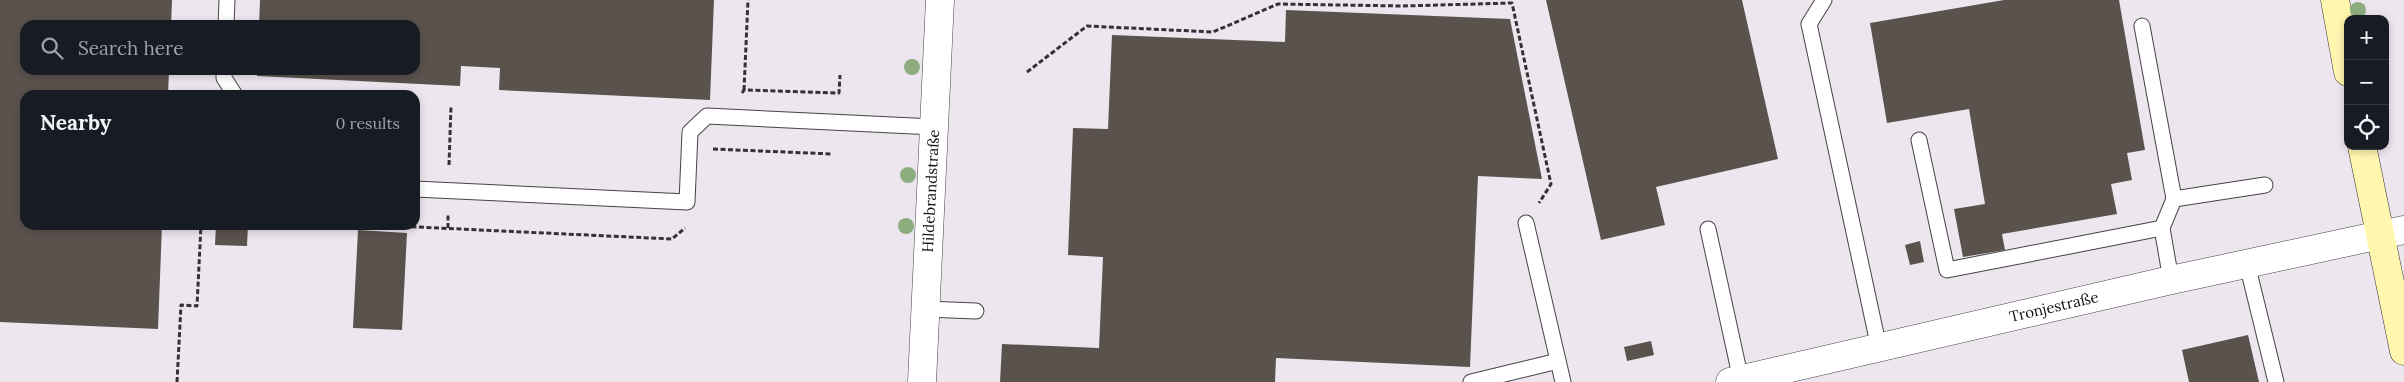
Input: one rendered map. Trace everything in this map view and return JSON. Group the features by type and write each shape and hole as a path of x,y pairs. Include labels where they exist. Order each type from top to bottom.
{"main road":[{"path":"2335,0 2346,60"},
{"path":"2363,150 2391,232 2404,351"}],"street":[{"name":"Hildebrandstraße","path":"922,382 942,0"},
{"name":"Tronjestraße","path":"1735,381 2170,280 2391,232"}],"lane":[{"path":"226,20 227,0"},
{"path":"1824,0 1809,24 1879,348"},
{"path":"2142,26 2174,198 2162,228 2170,280"},
{"path":"224,75 232,90"},
{"path":"420,189 687,202 690,132 707,116 934,127"},
{"path":"1919,140 1947,270 2162,228"},
{"path":"2174,198 2265,186"},
{"path":"1526,223 1563,382"},
{"path":"1708,229 1735,381"},
{"path":"2247,264 2276,382"},
{"path":"925,309 976,311"},
{"path":"1471,382 1558,361"}],"path":[{"path":"744,90 748,0"},
{"path":"1027,72 1087,26 1213,32 1278,4 1403,6 1512,3 1551,184 1526,223"},
{"path":"705,149 832,154"},
{"path":"177,382 181,305 197,306 201,230"}],"shaded area":[{"path":"0,0 2404,0 2404,382 0,382"}],"building":[{"path":"0,0 172,0 171,20 20,20 20,75 169,75 168,90 20,90 20,230 162,230 158,329 0,322"},
{"path":"260,0 714,0 710,100 499,90 500,68 461,66 460,86 257,76 420,75 420,20 259,20"},
{"path":"1546,0 1742,0 1778,159 1656,187 1665,225 1601,240"},
{"path":"2004,0 2119,0 2145,150 2127,153 2132,180 2111,184 2117,214 2002,234 2005,250 1963,257 1954,209 1985,204 1969,109 1887,123 1870,23"},
{"path":"1286,10 1510,19 1542,179 1478,176 1470,367 1276,358 1275,382 1000,382 1002,344 1099,348 1103,257 1068,255 1073,128 1108,129 1112,35 1285,42"},
{"path":"216,230 248,230 247,246 215,245"},
{"path":"358,230 407,233 402,330 353,328"},
{"path":"1920,241 1924,262 1910,265 1905,245"},
{"path":"2248,335 2259,382 2189,382 2182,350"},
{"path":"1651,341 1654,355 1627,361 1624,347"}]}
